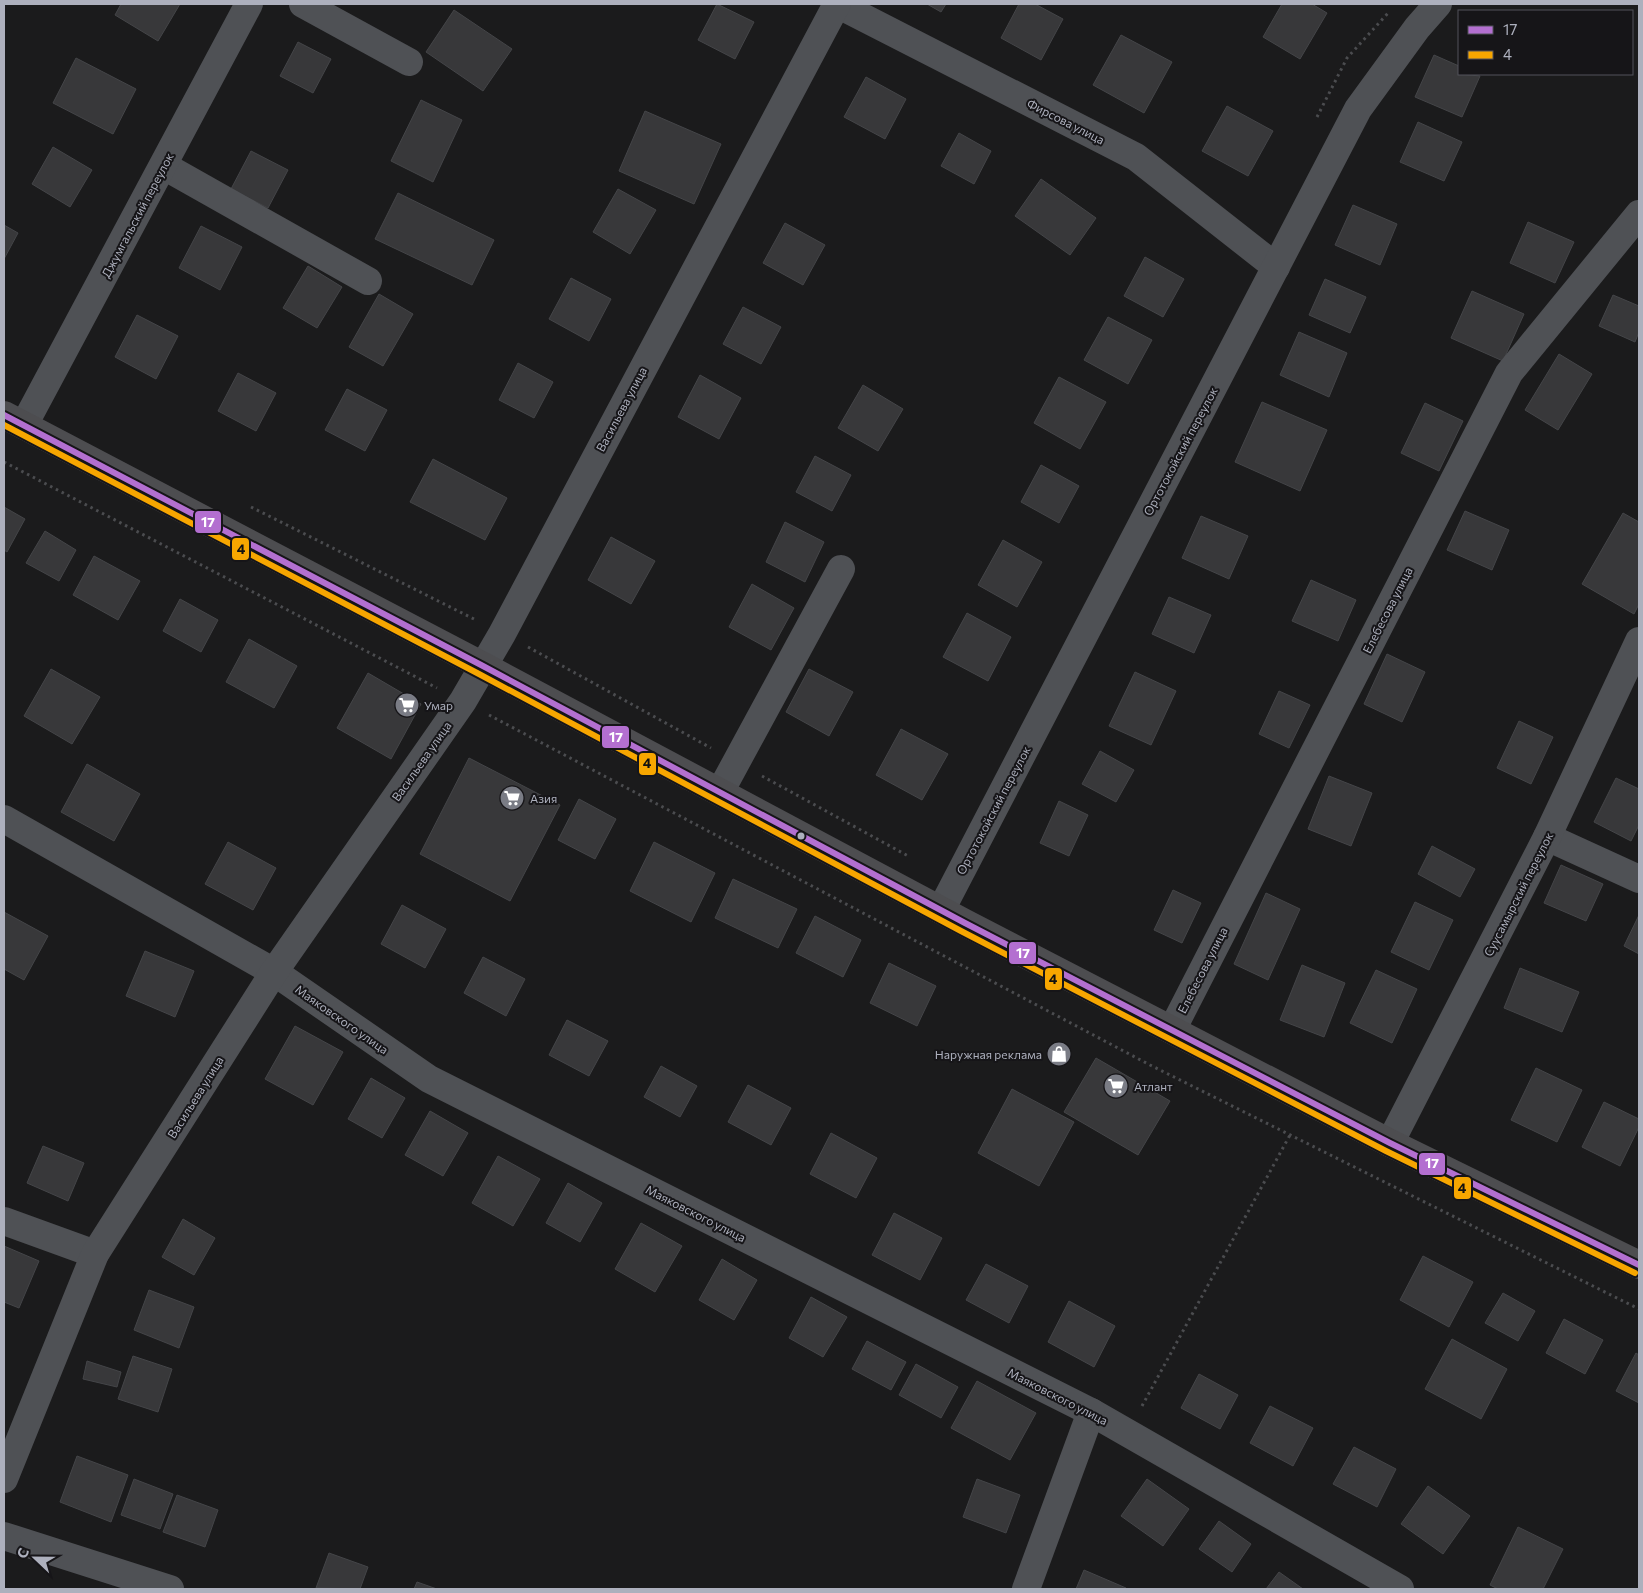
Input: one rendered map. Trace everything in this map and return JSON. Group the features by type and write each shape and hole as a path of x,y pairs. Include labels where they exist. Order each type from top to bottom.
{"main road":[{"path":"14,420 483,666 941,910 1390,1143 1639,1265"}],"street":[{"name":"Джумгальский переулок","path":"14,420 164,166 249,4"},
{"path":"303,4 409,62"},
{"name":"Фирсова улица","path":"837,4 1136,157 1276,267"},
{"name":"Васильева улица","path":"4,1479 95,1254 274,972 463,701 502,634 837,4"},
{"name":"Ортотокойский переулок","path":"941,910 1358,109 1417,28 1438,4"},
{"path":"164,166 368,281"},
{"name":"Елебесова улица","path":"1172,1030 1509,373 1639,214"},
{"path":"720,792 841,569"},
{"name":"Суусамырский переулок","path":"1390,1143 1547,837 1639,641"},
{"name":"Маяковского улица","path":"4,819 274,972 429,1079 1091,1412 1400,1589"},
{"path":"1547,837 1639,879"},
{"path":"4,1221 95,1254"},
{"path":"1026,1589 1091,1412"},
{"path":"4,1536 170,1589"}],"path":[{"path":"4,462 463,701 1150,1066 1639,1309"},
{"path":"248,506 502,634 914,858"},
{"path":"1128,1433 1290,1135"}],"building":[{"path":"121,4 180,4 158,41 115,15"},
{"path":"717,4 754,22 735,59 698,40"},
{"path":"927,4 946,4 941,12"},
{"path":"1019,4 1035,4 1063,19 1041,60 1001,38"},
{"path":"1282,4 1312,4 1327,13 1300,59 1263,37"},
{"path":"454,10 512,49 483,91 426,52"},
{"path":"1121,35 1172,62 1144,113 1093,85"},
{"path":"298,42 331,59 313,93 280,76"},
{"path":"1434,55 1458,66 1458,75 1480,76 1462,117 1415,97"},
{"path":"76,58 136,89 113,134 53,103"},
{"path":"866,77 906,99 885,139 844,117"},
{"path":"421,100 462,120 433,182 391,161"},
{"path":"1227,106 1273,131 1248,176 1202,151"},
{"path":"645,111 721,144 694,204 619,171"},
{"path":"1418,122 1462,142 1444,181 1400,162"},
{"path":"959,133 991,151 974,184 941,166"},
{"path":"53,147 92,170 70,207 32,184"},
{"path":"251,151 288,170 268,208 231,189"},
{"path":"1041,179 1096,218 1070,255 1015,216"},
{"path":"618,189 656,210 630,254 593,232"},
{"path":"398,193 494,240 472,285 375,239"},
{"path":"1353,205 1397,224 1380,265 1335,245"},
{"path":"1528,222 1574,242 1555,283 1510,263"},
{"path":"785,223 825,245 803,285 763,263"},
{"path":"4,225 18,233 4,259"},
{"path":"201,226 242,247 220,290 179,268"},
{"path":"1145,257 1184,279 1163,317 1124,296"},
{"path":"308,266 342,287 317,328 283,308"},
{"path":"571,278 611,299 589,341 549,319"},
{"path":"1325,279 1366,297 1350,333 1309,315"},
{"path":"1472,291 1524,314 1503,361 1451,338"},
{"path":"379,294 413,314 383,366 349,347"},
{"path":"1613,295 1639,306 1639,332 1635,342 1599,326"},
{"path":"743,307 781,327 761,364 723,344"},
{"path":"137,315 178,336 156,379 115,357"},
{"path":"1108,317 1152,340 1128,384 1084,360"},
{"path":"1299,332 1347,353 1329,397 1280,375"},
{"path":"1559,354 1592,374 1558,430 1525,410"},
{"path":"518,363 553,382 534,418 499,400"},
{"path":"238,373 276,393 256,431 218,411"},
{"path":"700,375 741,398 719,439 678,417"},
{"path":"1059,377 1106,402 1080,449 1034,423"},
{"path":"863,385 903,409 878,451 838,428"},
{"path":"347,389 387,410 365,451 325,430"},
{"path":"1262,402 1327,430 1300,491 1235,462"},
{"path":"1425,403 1463,421 1439,471 1401,453"},
{"path":"815,456 851,475 832,511 796,492"},
{"path":"433,459 507,498 485,540 410,502"},
{"path":"1041,465 1079,486 1059,523 1021,502"},
{"path":"4,507 25,519 7,552 4,550"},
{"path":"1465,511 1509,530 1492,570 1447,550"},
{"path":"1623,513 1639,522 1639,604 1634,614 1582,584"},
{"path":"1201,516 1248,536 1229,579 1182,558"},
{"path":"785,522 824,542 805,582 766,562"},
{"path":"45,531 76,550 59,581 26,563"},
{"path":"611,537 655,561 631,604 588,580"},
{"path":"1003,540 1042,562 1017,607 978,585"},
{"path":"94,556 140,581 118,620 73,595"},
{"path":"1311,580 1356,600 1338,641 1292,621"},
{"path":"752,584 794,608 771,650 729,627"},
{"path":"1169,597 1211,615 1194,653 1152,634"},
{"path":"180,599 218,620 201,652 163,631"},
{"path":"967,613 1011,637 988,681 943,657"},
{"path":"249,639 297,666 274,708 226,682"},
{"path":"1387,654 1425,672 1402,722 1364,704"},
{"path":"51,669 100,697 72,744 24,716"},
{"path":"809,669 853,692 829,736 786,712"},
{"path":"1135,672 1176,691 1151,745 1109,726"},
{"path":"368,673 421,704 391,759 337,728"},
{"path":"1279,691 1310,705 1289,748 1259,734"},
{"path":"1519,721 1553,737 1531,784 1497,768"},
{"path":"901,729 948,754 922,800 876,775"},
{"path":"1100,751 1134,770 1116,802 1082,784"},
{"path":"469,758 560,805 510,901 420,854"},
{"path":"87,764 140,794 114,841 61,812"},
{"path":"1329,776 1372,793 1351,846 1308,829"},
{"path":"1616,778 1639,789 1639,825 1631,841 1594,822"},
{"path":"579,799 616,819 595,859 558,840"},
{"path":"1059,801 1088,815 1069,856 1040,843"},
{"path":"228,842 276,868 253,910 205,884"},
{"path":"654,842 715,873 691,922 630,891"},
{"path":"1432,846 1475,869 1460,897 1418,874"},
{"path":"1561,865 1603,884 1586,921 1544,903"},
{"path":"733,879 797,909 778,948 715,918"},
{"path":"1173,890 1201,903 1182,943 1154,930"},
{"path":"1266,893 1300,909 1268,980 1234,964"},
{"path":"1415,902 1453,920 1429,970 1391,952"},
{"path":"402,905 446,929 425,968 381,944"},
{"path":"4,912 48,936 24,980 4,969"},
{"path":"1639,915 1639,954 1624,946"},
{"path":"815,916 861,940 843,977 796,953"},
{"path":"145,951 194,971 175,1017 126,996"},
{"path":"483,957 525,979 506,1016 464,993"},
{"path":"889,963 936,986 917,1026 870,1003"},
{"path":"1302,965 1345,983 1324,1037 1280,1020"},
{"path":"1520,968 1579,992 1562,1032 1504,1008"},
{"path":"1376,970 1417,989 1392,1043 1350,1023"},
{"path":"567,1020 608,1041 589,1076 549,1055"},
{"path":"295,1026 343,1052 313,1105 265,1079"},
{"path":"1096,1058 1170,1101 1138,1155 1064,1112"},
{"path":"661,1066 697,1086 680,1117 644,1097"},
{"path":"1536,1068 1582,1090 1557,1142 1511,1120"},
{"path":"371,1078 405,1098 382,1138 348,1119"},
{"path":"748,1085 791,1108 771,1145 728,1122"},
{"path":"1012,1089 1074,1122 1039,1186 978,1153"},
{"path":"1604,1102 1639,1119 1639,1127 1620,1166 1582,1147"},
{"path":"430,1111 468,1133 443,1176 405,1155"},
{"path":"831,1133 877,1158 856,1198 810,1174"},
{"path":"43,1146 84,1163 68,1201 27,1183"},
{"path":"498,1156 540,1179 513,1226 472,1203"},
{"path":"568,1183 602,1203 580,1242 546,1223"},
{"path":"894,1213 942,1238 920,1280 872,1255"},
{"path":"183,1219 215,1238 194,1275 162,1257"},
{"path":"641,1223 682,1246 655,1292 615,1269"},
{"path":"4,1246 39,1261 19,1308 4,1302"},
{"path":"1423,1256 1473,1282 1449,1327 1400,1300"},
{"path":"722,1259 757,1280 734,1320 699,1300"},
{"path":"986,1264 1028,1286 1009,1323 966,1300"},
{"path":"149,1290 194,1307 179,1348 134,1330"},
{"path":"1503,1293 1535,1311 1518,1341 1485,1323"},
{"path":"811,1297 847,1317 823,1357 789,1338"},
{"path":"1069,1301 1115,1326 1094,1367 1048,1342"},
{"path":"1564,1319 1603,1340 1585,1374 1546,1353"},
{"path":"1452,1339 1507,1369 1481,1419 1425,1389"},
{"path":"867,1341 906,1362 891,1390 852,1369"},
{"path":"1636,1353 1639,1355 1639,1403 1616,1391"},
{"path":"133,1356 172,1369 158,1412 118,1399"},
{"path":"87,1361 121,1372 117,1387 83,1379"},
{"path":"916,1364 958,1387 941,1418 899,1395"},
{"path":"1199,1374 1238,1395 1220,1429 1181,1408"},
{"path":"977,1381 1036,1413 1010,1460 951,1428"},
{"path":"1270,1406 1313,1428 1293,1466 1250,1443"},
{"path":"1354,1447 1396,1469 1377,1507 1333,1484"},
{"path":"77,1456 128,1475 111,1522 60,1502"},
{"path":"134,1479 173,1494 160,1529 121,1515"},
{"path":"977,1479 1020,1495 1006,1533 963,1517"},
{"path":"1147,1479 1189,1509 1163,1546 1121,1516"},
{"path":"1428,1486 1470,1516 1443,1554 1401,1524"},
{"path":"177,1495 218,1510 205,1547 163,1532"},
{"path":"1219,1521 1251,1544 1232,1572 1199,1549"},
{"path":"1518,1527 1563,1549 1543,1589 1498,1589 1490,1585"},
{"path":"329,1553 368,1567 360,1589 316,1588"},
{"path":"1084,1570 1126,1588 1076,1589"},
{"path":"1279,1572 1303,1589 1266,1589"},
{"path":"417,1582 437,1589 414,1589"}],"transit line":[{"name":"17","path":"4,415 483,666 965,923 1390,1143 1639,1265"},
{"name":"4","path":"4,425 479,674 961,931 1386,1151 1635,1273"}],"place":[{"name":"Умар","path":"407,705"},
{"name":"Азия","path":"512,798"},
{"name":"Наружная реклама","path":"1059,1054"},
{"name":"Атлант","path":"1116,1086"}]}
